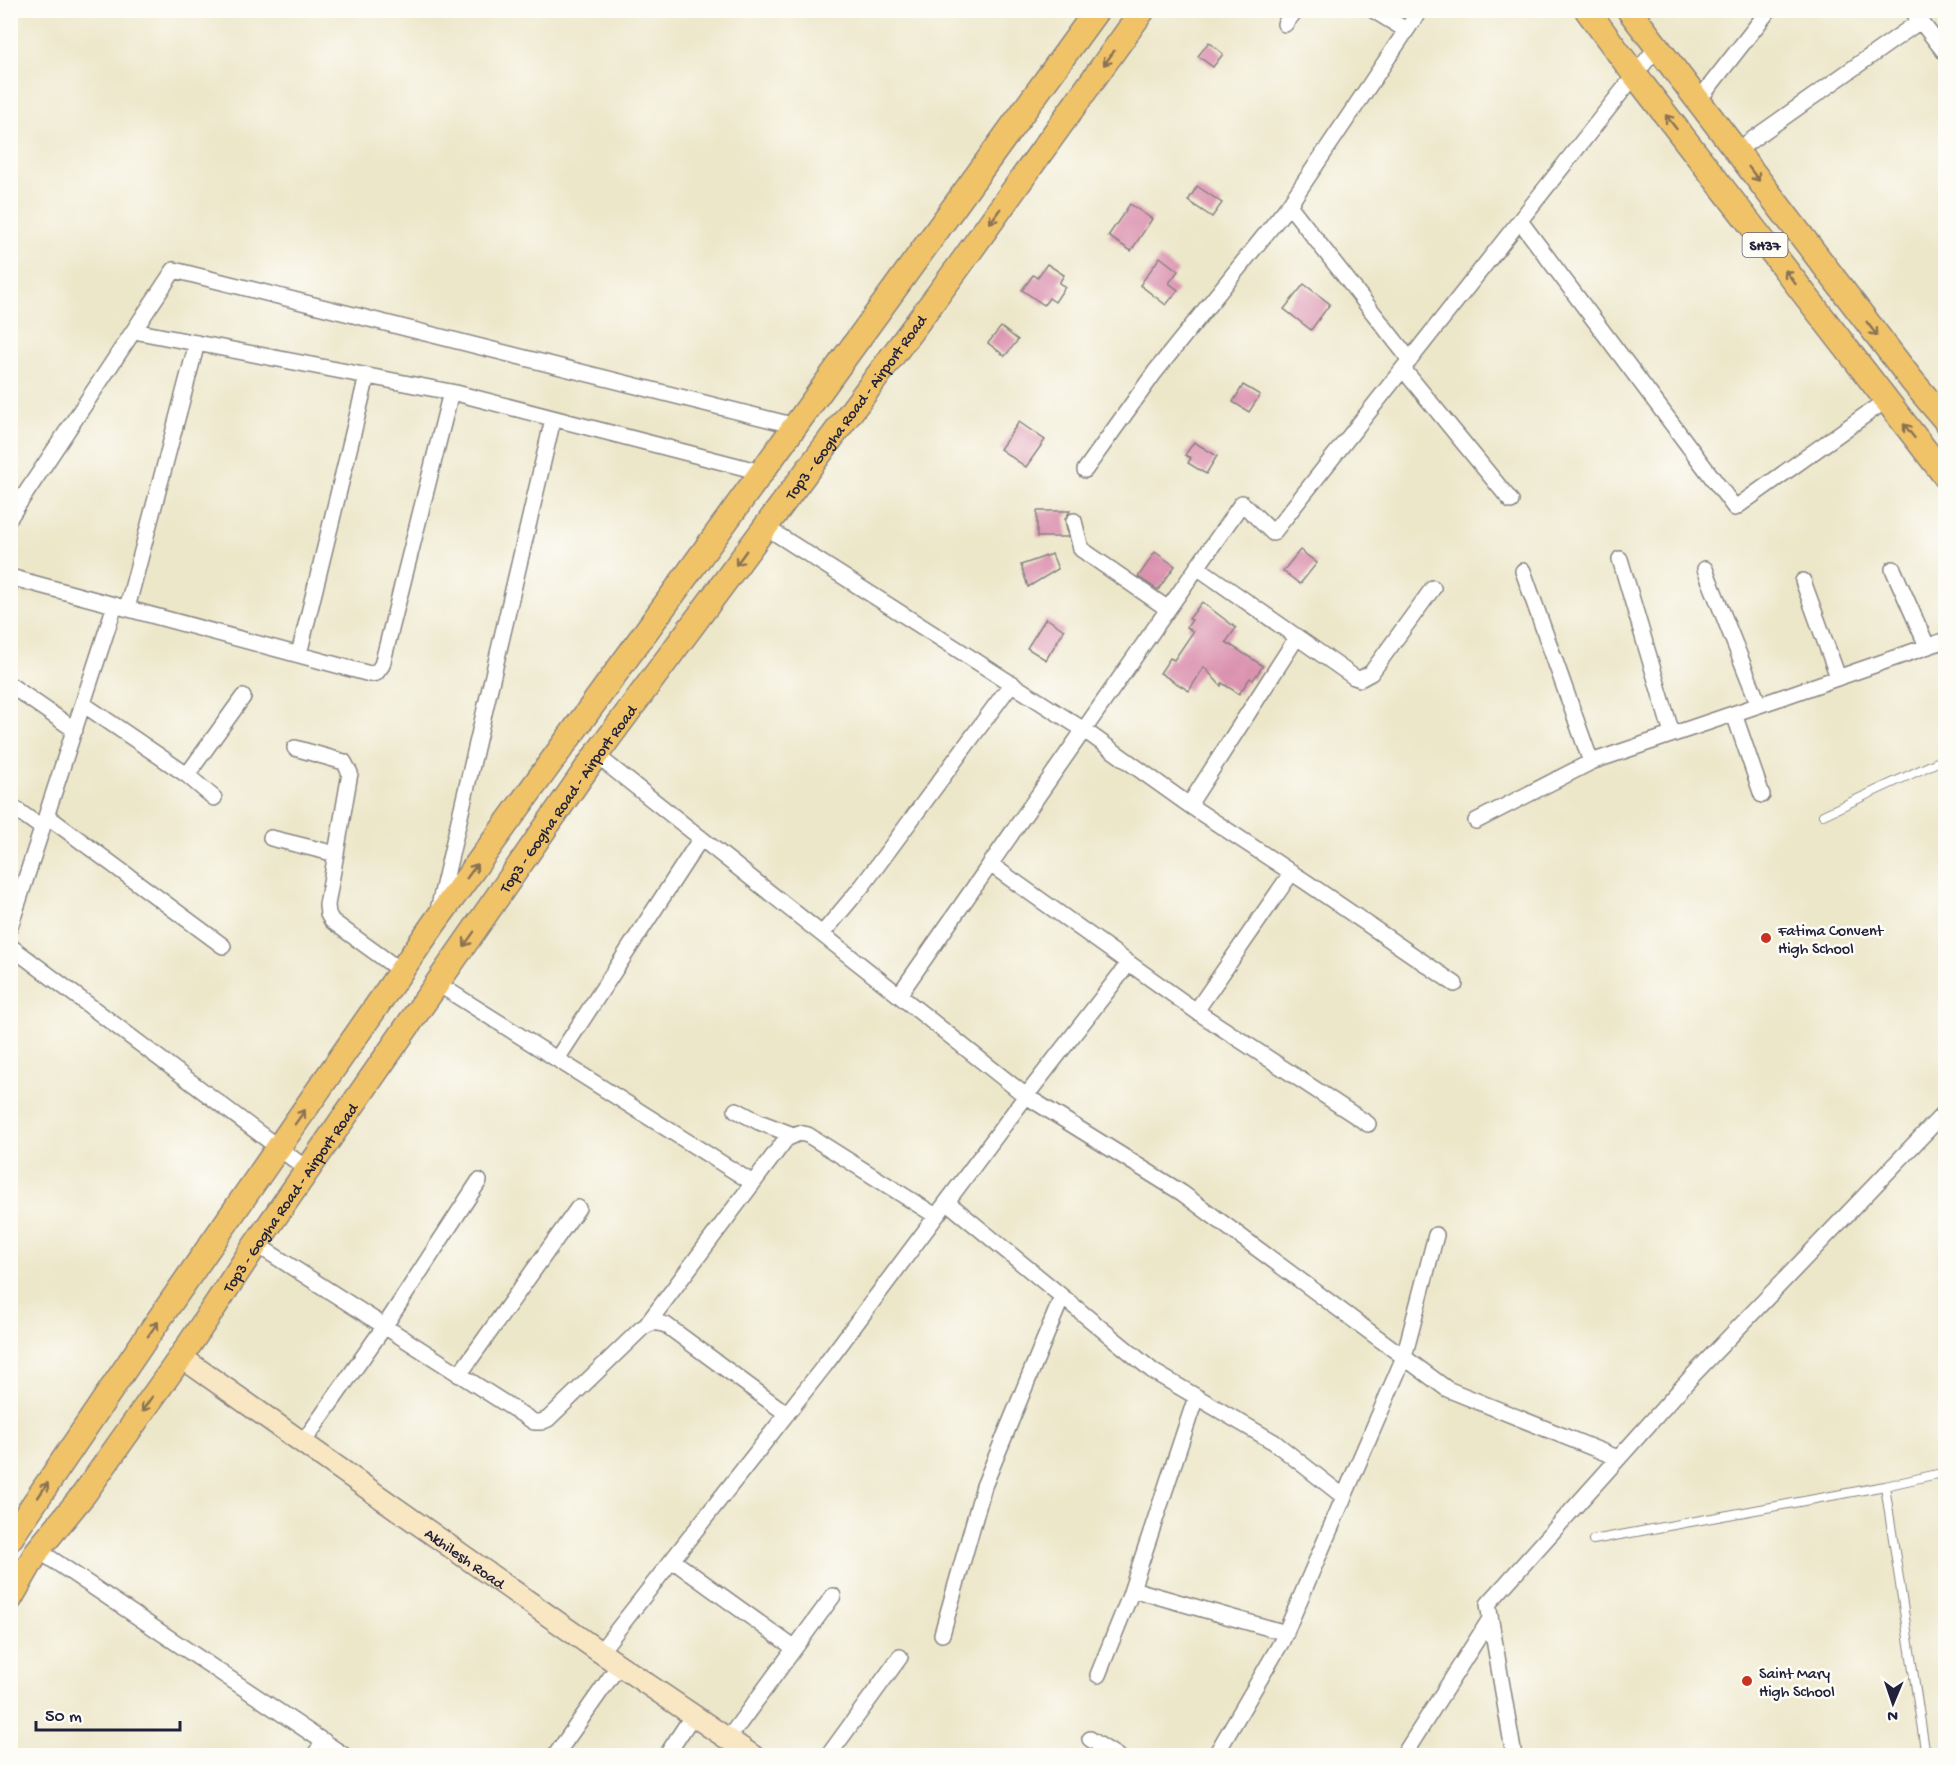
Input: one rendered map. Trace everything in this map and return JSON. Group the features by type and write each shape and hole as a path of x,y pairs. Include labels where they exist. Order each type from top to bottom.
{"main road":[{"name":"Top3 - Gogha Road - Airport Road","path":"10,1539 400,971 1097,10"},
{"name":"Top3 - Gogha Road - Airport Road","path":"10,1599 38,1550 84,1494 181,1357 256,1244 596,754 953,274 1143,10"},
{"name":"SH37","path":"1587,10 1885,401 1946,477"},
{"name":"SH37","path":"1629,10 1946,422"}],"street":[{"path":"1286,24 1296,10"},
{"path":"1373,10 1406,30"},
{"path":"1084,470 1155,372 1289,205 1420,10"},
{"path":"1698,100 1769,10"},
{"path":"1736,151 1916,16 1946,54"},
{"path":"899,995 1242,503 1273,533 1657,47"},
{"path":"1289,205 1511,501"},
{"path":"1520,221 1735,508 1885,401"},
{"path":"10,517 174,270 796,426"},
{"path":"134,331 451,392 761,472"},
{"path":"10,927 83,704 121,607 197,343"},
{"path":"298,654 367,376"},
{"path":"10,577 370,674 380,670 451,392"},
{"path":"435,922 552,419"},
{"path":"1074,520 1081,549 1168,609"},
{"path":"765,526 1084,730 1189,805 1292,872 1455,984"},
{"path":"1620,559 1672,734"},
{"path":"1197,567 1354,677 1366,677 1371,673 1433,588"},
{"path":"1705,569 1759,705"},
{"path":"1893,569 1927,646"},
{"path":"1523,571 1591,762"},
{"path":"1803,581 1838,678"},
{"path":"1189,805 1297,637"},
{"path":"1476,821 1591,762 1946,640"},
{"path":"822,934 863,885 1012,683"},
{"path":"10,685 75,730"},
{"path":"187,775 243,697"},
{"path":"83,704 187,775 214,798"},
{"path":"1734,714 1762,795"},
{"path":"295,747 344,762 350,773 327,905 328,914 332,921 400,971"},
{"path":"596,754 1026,1096 1182,1192 1447,1389 1618,1458"},
{"path":"10,805 45,822 223,946"},
{"path":"271,838 336,854"},
{"path":"557,1059 701,838"},
{"path":"990,864 1196,1011 1368,1124"},
{"path":"1196,1011 1292,872"},
{"path":"10,946 308,1170"},
{"path":"600,1652 787,1413 1129,963"},
{"path":"438,984 753,1183"},
{"path":"736,1110 793,1135 808,1135 936,1216"},
{"path":"1514,1755 1488,1604 1694,1374 1946,1111"},
{"path":"256,1244 527,1419 541,1422 548,1419 648,1323 786,1139 793,1135"},
{"path":"302,1444 384,1327 480,1181"},
{"path":"947,1202 1154,1372 1274,1442 1344,1497"},
{"path":"459,1375 578,1208"},
{"path":"1215,1755 1286,1633 1404,1357 1436,1235"},
{"path":"942,1634 984,1486 1062,1297"},
{"path":"648,1323 657,1322 666,1325 787,1413"},
{"name":"Akhilesh Road","path":"181,1357 600,1652 753,1755"},
{"path":"1098,1675 1132,1589 1196,1397"},
{"path":"38,1550 345,1755"},
{"path":"672,1560 794,1648"},
{"path":"1132,1589 1286,1633"},
{"path":"728,1738 833,1596"},
{"path":"1403,1755 1490,1619"},
{"path":"828,1755 900,1657"},
{"path":"555,1755 619,1665"},
{"path":"666,1755 693,1715"},
{"path":"1090,1739 1117,1755"},
{"path":"314,1755 324,1741"}],"lane":[{"path":"1823,814 1946,758"},
{"path":"1593,1540 1885,1486 1946,1472"},
{"path":"1885,1486 1926,1755"}],"building":[{"path":"1209,42 1223,54 1213,67 1198,56"},
{"path":"1197,186 1222,203 1212,217 1188,201"},
{"path":"1130,204 1152,219 1131,251 1108,236"},
{"path":"1160,257 1178,271 1169,283 1178,290 1166,305 1140,285"},
{"path":"1047,264 1064,275 1059,283 1065,287 1055,302 1049,298 1044,305 1022,290 1033,275 1037,278"},
{"path":"1304,284 1330,304 1311,330 1284,309"},
{"path":"1001,327 1018,340 1005,356 988,343"},
{"path":"1243,385 1260,395 1249,412 1233,402"},
{"path":"1019,422 1045,440 1026,467 1000,449"},
{"path":"1194,442 1217,456 1206,474 1188,463 1191,458 1185,455"},
{"path":"1037,511 1070,511 1065,519 1068,537 1037,537"},
{"path":"1300,550 1317,563 1300,584 1283,571"},
{"path":"1155,552 1175,566 1158,590 1138,577"},
{"path":"1052,554 1058,569 1028,587 1021,565"},
{"path":"1202,602 1236,628 1226,642 1263,666 1253,680 1250,678 1239,694 1222,683 1221,686 1204,667 1189,691 1160,673 1170,658 1174,660 1193,632 1187,627 1192,620 1189,619"},
{"path":"1046,618 1064,630 1046,660 1027,648"}],"place":[{"name":"Fatima Convent High School","path":"1766,938"},
{"name":"Saint Mary High School","path":"1747,1681"}]}
